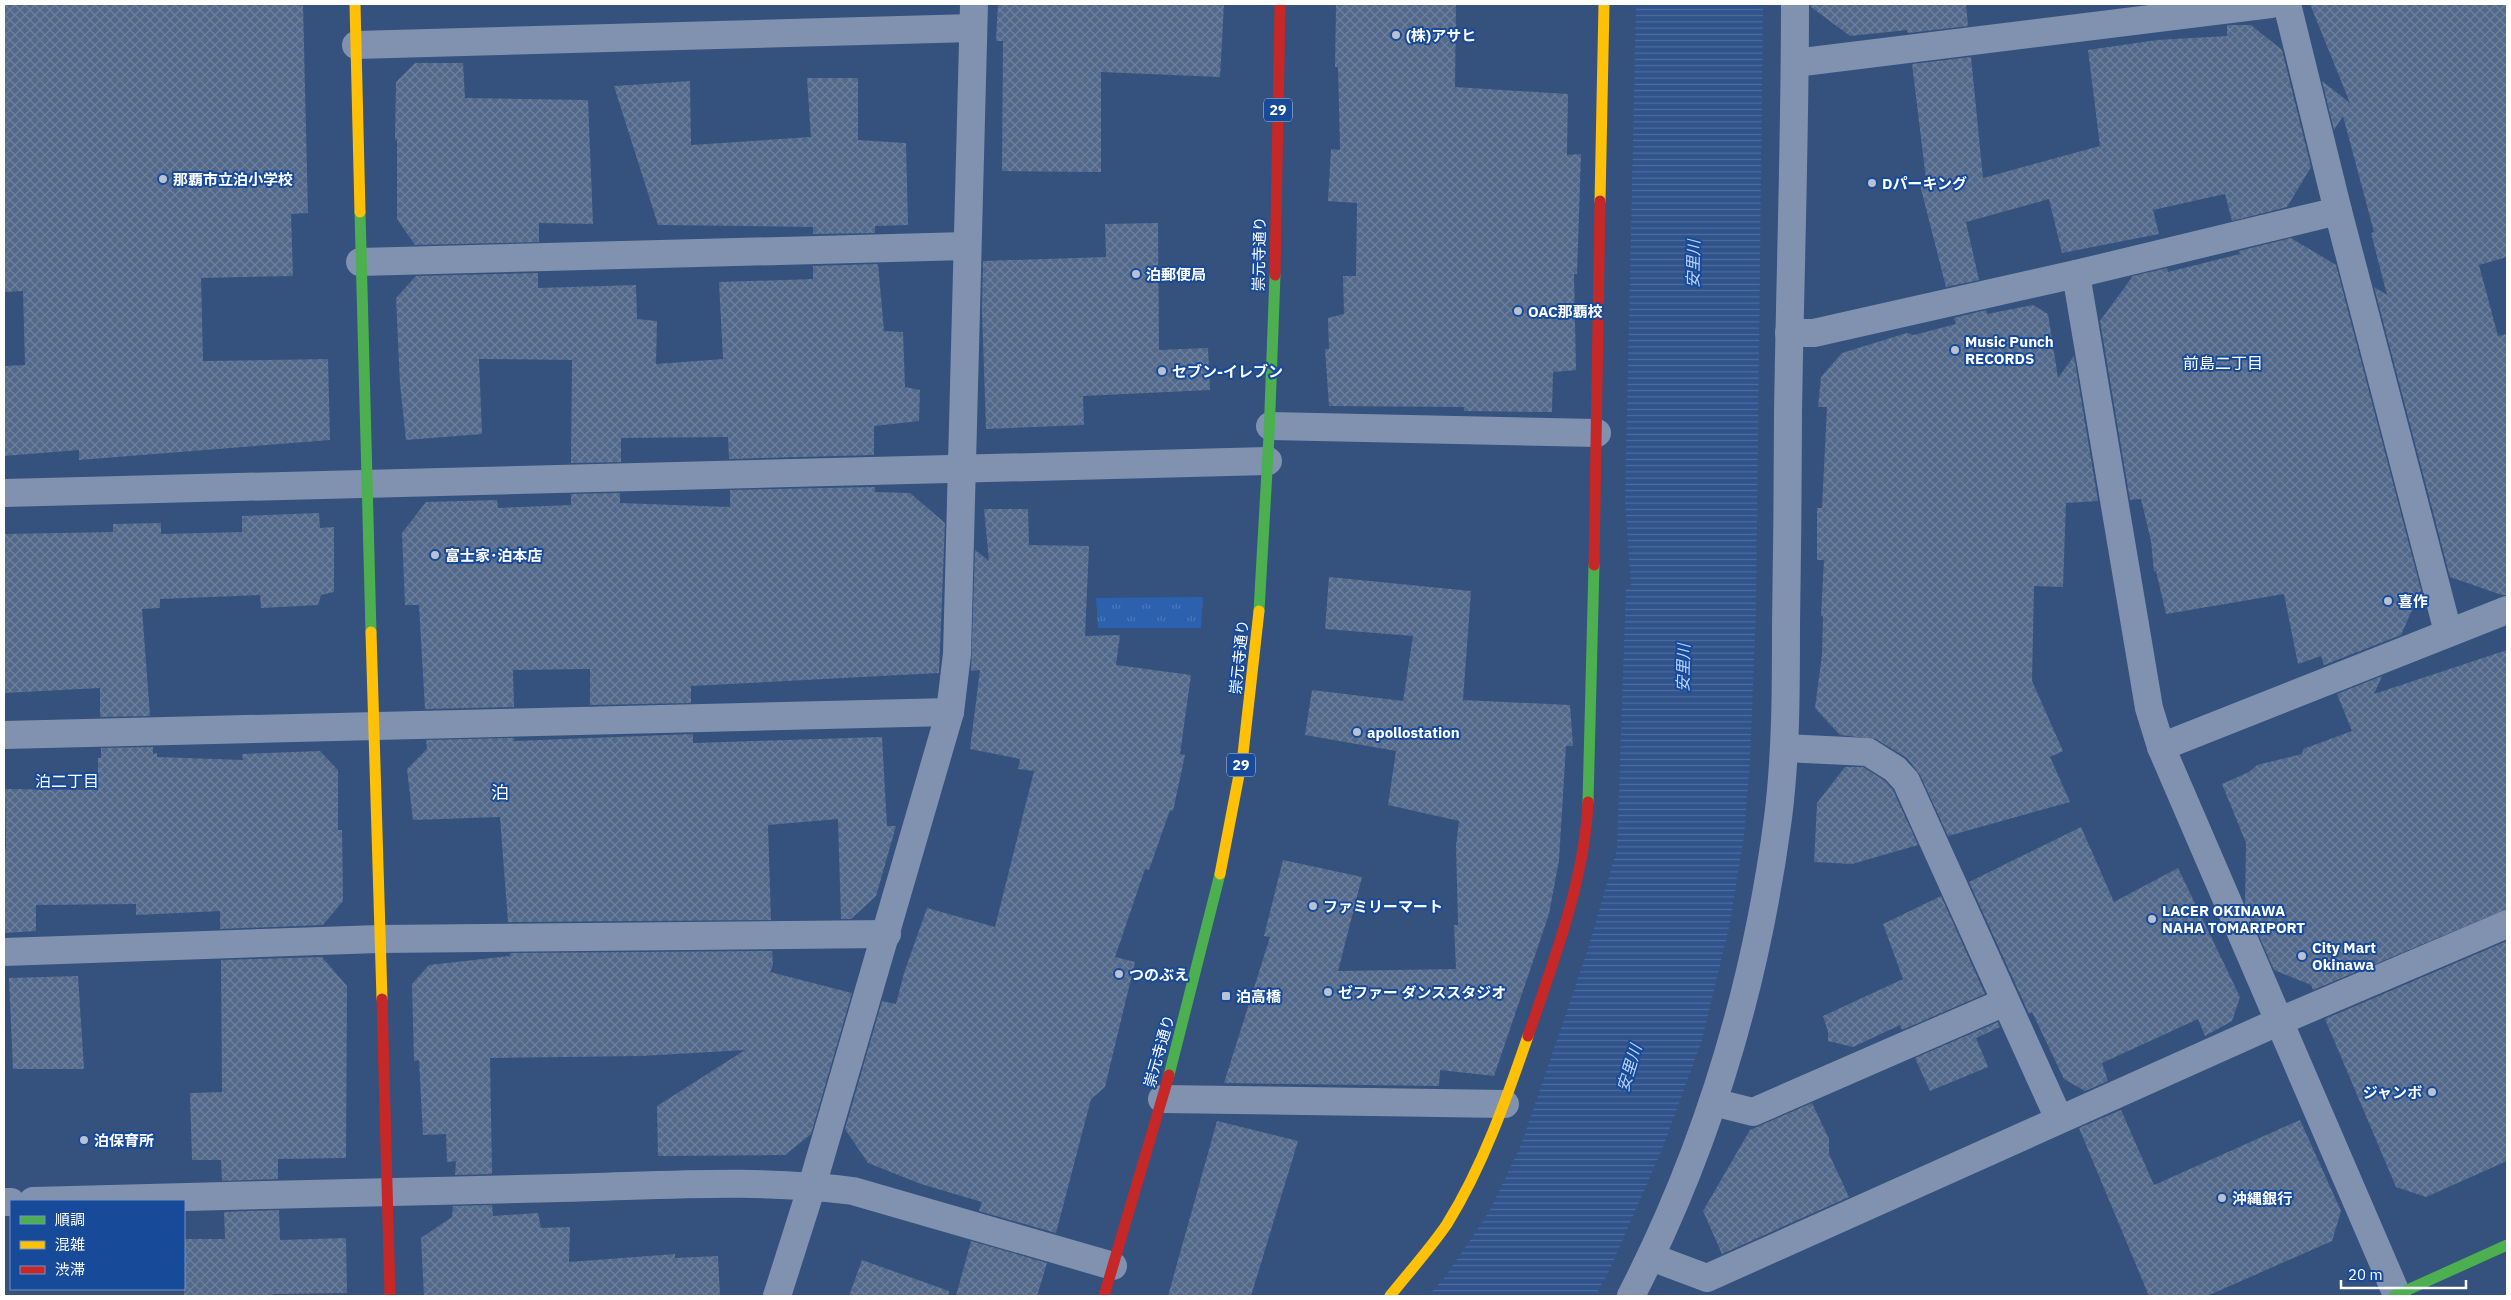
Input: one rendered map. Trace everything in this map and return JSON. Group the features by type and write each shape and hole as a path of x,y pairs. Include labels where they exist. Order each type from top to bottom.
{"main road":[{"path":"355,4 360,262 390,1296"},
{"name":"崇元寺通り","path":"1104,1296 1202,954 1227,843 1243,753 1254,671 1270,426 1280,4"},
{"path":"1390,1296 1446,1225 1475,1173 1505,1104 1561,940 1587,830 1597,433 1604,4"},
{"path":"2395,1296 2507,1245"}],"street":[{"path":"1631,1296 1680,1192 1713,1102 1738,1021 1762,916 1778,817 1784,748 1789,333 1796,4"},
{"path":"1795,63 2271,4"},
{"path":"2287,4 2338,211 2448,632"},
{"path":"356,45 974,16 966,246 963,468 957,654 950,712 887,934 812,1186 777,1296"},
{"path":"1789,333 1814,333 2076,274 2338,211"},
{"path":"360,262 966,246"},
{"path":"2076,274 2149,708 2160,747 2280,1021 2395,1296"},
{"path":"1270,426 1597,433"},
{"path":"4,493 1268,461"},
{"path":"2160,747 2507,610"},
{"path":"4,735 950,712"},
{"path":"1784,748 1868,752 1895,769 1906,781 2059,1119"},
{"path":"1651,1257 1707,1278 2280,1021 2507,924"},
{"path":"4,952 379,939 887,934"},
{"path":"1713,1102 1753,1112 2005,1002"},
{"path":"1162,1099 1505,1104"},
{"path":"68,1200 388,1191 743,1185 812,1186 853,1191 1113,1266"}],"green space":[{"path":"1203,597 1201,628 1098,628 1096,598"}],"water":[{"name":"安里川","path":"1636,4 1763,4 1756,611 1750,759 1744,836 1730,923 1702,1040 1663,1147 1608,1273 1595,1296 1428,1296 1445,1277 1489,1212 1521,1145 1587,952 1617,849 1626,589 1631,588 1625,501"}],"building":[{"name":"那覇市立泊小学校","path":"4,4 303,4 308,213 291,214 293,276 201,278 203,361 328,359 330,440 79,460 79,450 4,456 4,366 25,365 23,291 4,292"},
{"path":"998,4 1224,4 1220,77 1101,72 1101,172 1002,171 1003,41 996,41"},
{"path":"1336,4 1456,4 1455,87 1568,94 1567,155 1581,154 1577,274 1574,274 1576,370 1553,372 1552,412 1464,411 1464,407 1329,406 1325,349 1329,349 1328,318 1344,314 1343,276 1356,276 1357,203 1328,201 1331,149 1340,150 1338,67 1335,67"},
{"path":"1811,4 1966,4 1968,26 1908,33 1907,30 1850,36 1811,7"},
{"path":"2310,4 2507,4 2507,257 2479,265 2498,336 2507,334 2507,595 2502,595 2450,577 2374,287 2387,295 2371,233 2374,232 2343,116 2334,130 2322,81 2350,103"},
{"path":"2227,25 2251,25 2282,50 2311,167 2287,207 2232,221 2225,194 2153,210 2159,234 2062,253 2049,199 1966,222 1979,280 1946,287 1919,181 1926,179 1912,64 1971,57 1983,178 2100,146 2088,50 2157,40 2227,36"},
{"path":"415,63 463,63 465,98 588,100 593,224 539,223 539,242 415,245 397,219 397,139 395,140 396,82"},
{"path":"807,78 858,78 858,140 906,143 908,225 875,226 875,233 813,234 813,227 658,225 614,86 690,81 691,145 811,137"},
{"path":"1158,223 1159,350 1208,348 1210,390 1083,396 1084,425 986,429 982,310 983,261 1106,257 1105,224"},
{"path":"2291,238 2336,265 2421,590 2401,635 2324,665 2321,656 2298,664 2284,594 2166,614 2156,571 2154,572 2151,541 2141,499 2130,500 2100,321 2133,276 2167,268 2168,272 2240,254 2239,251"},
{"path":"878,264 884,331 903,332 905,387 920,390 919,421 874,426 874,455 729,459 728,437 621,438 621,462 571,463 572,360 479,359 482,434 406,440 400,384 396,298 416,276 538,273 538,288 636,285 637,319 657,321 656,364 723,359 719,282 813,279 813,266"},
{"path":"2033,305 2048,314 2058,378 2074,356 2098,501 2066,503 2063,587 2034,586 2032,681 2063,751 2050,757 2070,802 1948,836 1920,775 1907,758 1876,739 1840,735 1815,708 1822,655 1823,616 1821,616 1824,560 1817,560 1817,508 1822,508 1827,407 1818,407 1821,377 1842,353 1907,333 1914,335 1956,324 1954,318 1986,310 1987,314"},
{"path":"875,487 875,492 910,493 945,523 939,673 691,686 691,703 590,705 590,669 513,670 514,707 425,709 419,605 405,605 402,533 426,502 497,500 498,508 571,505 571,494 620,493 620,503 730,507 730,490"},
{"path":"984,509 1028,509 1029,545 1089,546 1085,636 1120,635 1116,665 1191,675 1180,754 1185,755 1173,811 1170,810 1149,870 1145,869 1115,957 1135,962 1105,1087 1091,1099 1056,1233 979,1211 982,1202 921,1184 868,1163 845,1129 882,1001 896,1004 904,973 927,908 995,927 1034,771 1018,769 1020,759 970,749 980,670 971,671 975,550 989,561"},
{"path":"319,513 320,528 334,527 334,592 321,595 318,605 261,608 260,595 160,599 160,608 142,609 150,716 100,717 100,688 4,693 4,534 113,532 113,524 161,523 161,534 242,532 242,516"},
{"path":"1329,577 1471,591 1463,700 1570,705 1573,746 1566,746 1559,860 1549,914 1494,1076 1440,1070 1439,1086 1224,1083 1270,937 1264,936 1283,860 1362,877 1338,971 1456,969 1454,925 1458,925 1456,846 1459,821 1388,805 1396,751 1305,735 1312,690 1403,701 1413,636 1325,629"},
{"path":"2507,650 2507,909 2313,990 2311,985 2274,970 2245,904 2246,843 2222,784 2249,772 2257,765 2302,754 2303,749 2352,731 2337,694 2382,676 2374,694"},
{"path":"693,734 693,743 882,737 887,826 896,826 876,896 851,919 841,919 838,819 768,825 771,920 508,922 500,817 413,820 407,769 427,749 426,740 514,738 514,741"},
{"path":"153,747 153,754 157,753 157,757 243,760 242,754 320,751 338,770 338,830 342,830 343,901 323,925 220,929 220,911 136,915 136,904 36,905 36,931 4,933 5,789 98,790 98,758 101,758 101,748"},
{"path":"1845,767 1863,767 1885,781 1893,790 1918,845 1852,864 1814,862 1817,803"},
{"path":"2081,827 2114,902 2178,868 2240,997 2232,1021 2205,1036 2198,1019 2102,1063 2108,1081 2085,1091 2064,1079 2032,1012 2029,1014 1969,882"},
{"path":"1941,896 1985,994 1902,1030 1900,1025 1853,1047 1828,1041 1828,1032 1823,1016 1903,979 1883,924"},
{"name":"ジャンボ","path":"2507,941 2507,1161 2426,1197 2396,1187 2325,1019"},
{"path":"772,951 773,965 770,972 852,993 811,1134 785,1155 658,1156 657,1106 745,1050 641,1056 490,1058 492,1174 455,1175 456,1161 447,1162 446,1134 423,1135 419,1060 414,1061 412,984 429,965 510,956 510,953"},
{"path":"322,957 347,986 346,1158 278,1159 278,1179 222,1181 221,1160 192,1160 190,1093 222,1092 221,960"},
{"path":"78,976 84,1069 13,1069 9,978"},
{"path":"1998,1022 2000,1027 1976,1038 1988,1067 1930,1091 1915,1058"},
{"path":"1812,1103 1829,1139 1829,1154 1849,1197 1722,1254 1703,1211 1750,1130"},
{"name":"沖縄銀行","path":"2121,1110 2154,1185 2300,1120 2341,1211 2332,1241 2207,1296 2149,1296 2079,1128"},
{"path":"1217,1121 1298,1141 1251,1296 1168,1296"},
{"path":"492,1205 493,1216 538,1213 541,1228 570,1227 569,1262 675,1254 675,1258 718,1256 720,1296 424,1296 421,1238 452,1217 453,1206"},
{"path":"279,1210 280,1240 346,1238 347,1293 273,1294 273,1296 184,1296 185,1239 225,1239 224,1212"},
{"path":"971,1241 1047,1263 1037,1296 956,1296"},
{"path":"862,1260 949,1291 949,1296 849,1296"}],"traffic: fast":[{"path":"360,212 371,632"},
{"path":"1259,611 1269,436 1275,275"},
{"path":"1588,802 1594,565"},
{"path":"1169,1075 1220,874"},
{"path":"2394,1296 2507,1245"}],"traffic: slow":[{"path":"355,4 360,212"},
{"path":"1600,201 1604,4"},
{"path":"1220,874 1243,754 1259,611"},
{"path":"371,632 382,999"},
{"path":"1390,1296 1427,1251 1447,1224 1460,1202 1493,1132 1528,1036"}],"traffic: jam":[{"path":"1275,275 1280,4"},
{"path":"1594,565 1600,201"},
{"path":"1528,1036 1557,950 1574,891 1586,831 1588,802"},
{"path":"382,999 390,1296"},
{"path":"1104,1296 1169,1075"}],"place":[{"name":"(株)アサヒ","path":"1396,35"},
{"name":"那覇市立泊小学校","path":"163,179"},
{"name":"Dパーキング","path":"1872,183"},
{"name":"泊郵便局","path":"1136,274"},
{"name":"OAC那覇校","path":"1518,311"},
{"name":"Music Punch RECORDS","path":"1955,350"},
{"name":"セブン-イレブン","path":"1162,371"},
{"name":"富士家･泊本店","path":"435,555"},
{"name":"喜作","path":"2388,601"},
{"name":"apollostation","path":"1357,732"},
{"name":"ファミリーマート","path":"1313,906"},
{"name":"LACER OKINAWA NAHA TOMARIPORT","path":"2152,919"},
{"name":"City Mart Okinawa","path":"2302,956"},
{"name":"つのぶえ","path":"1119,974"},
{"name":"ゼファー ダンススタジオ","path":"1328,992"},
{"name":"泊高橋","path":"1226,996"},
{"name":"ジャンボ","path":"2432,1092"},
{"name":"泊保育所","path":"84,1140"},
{"name":"沖縄銀行","path":"2222,1198"}],"district":[{"name":"前島二丁目","path":"2223,363"},
{"name":"泊二丁目","path":"67,781"},
{"name":"泊","path":"500,792"}]}
